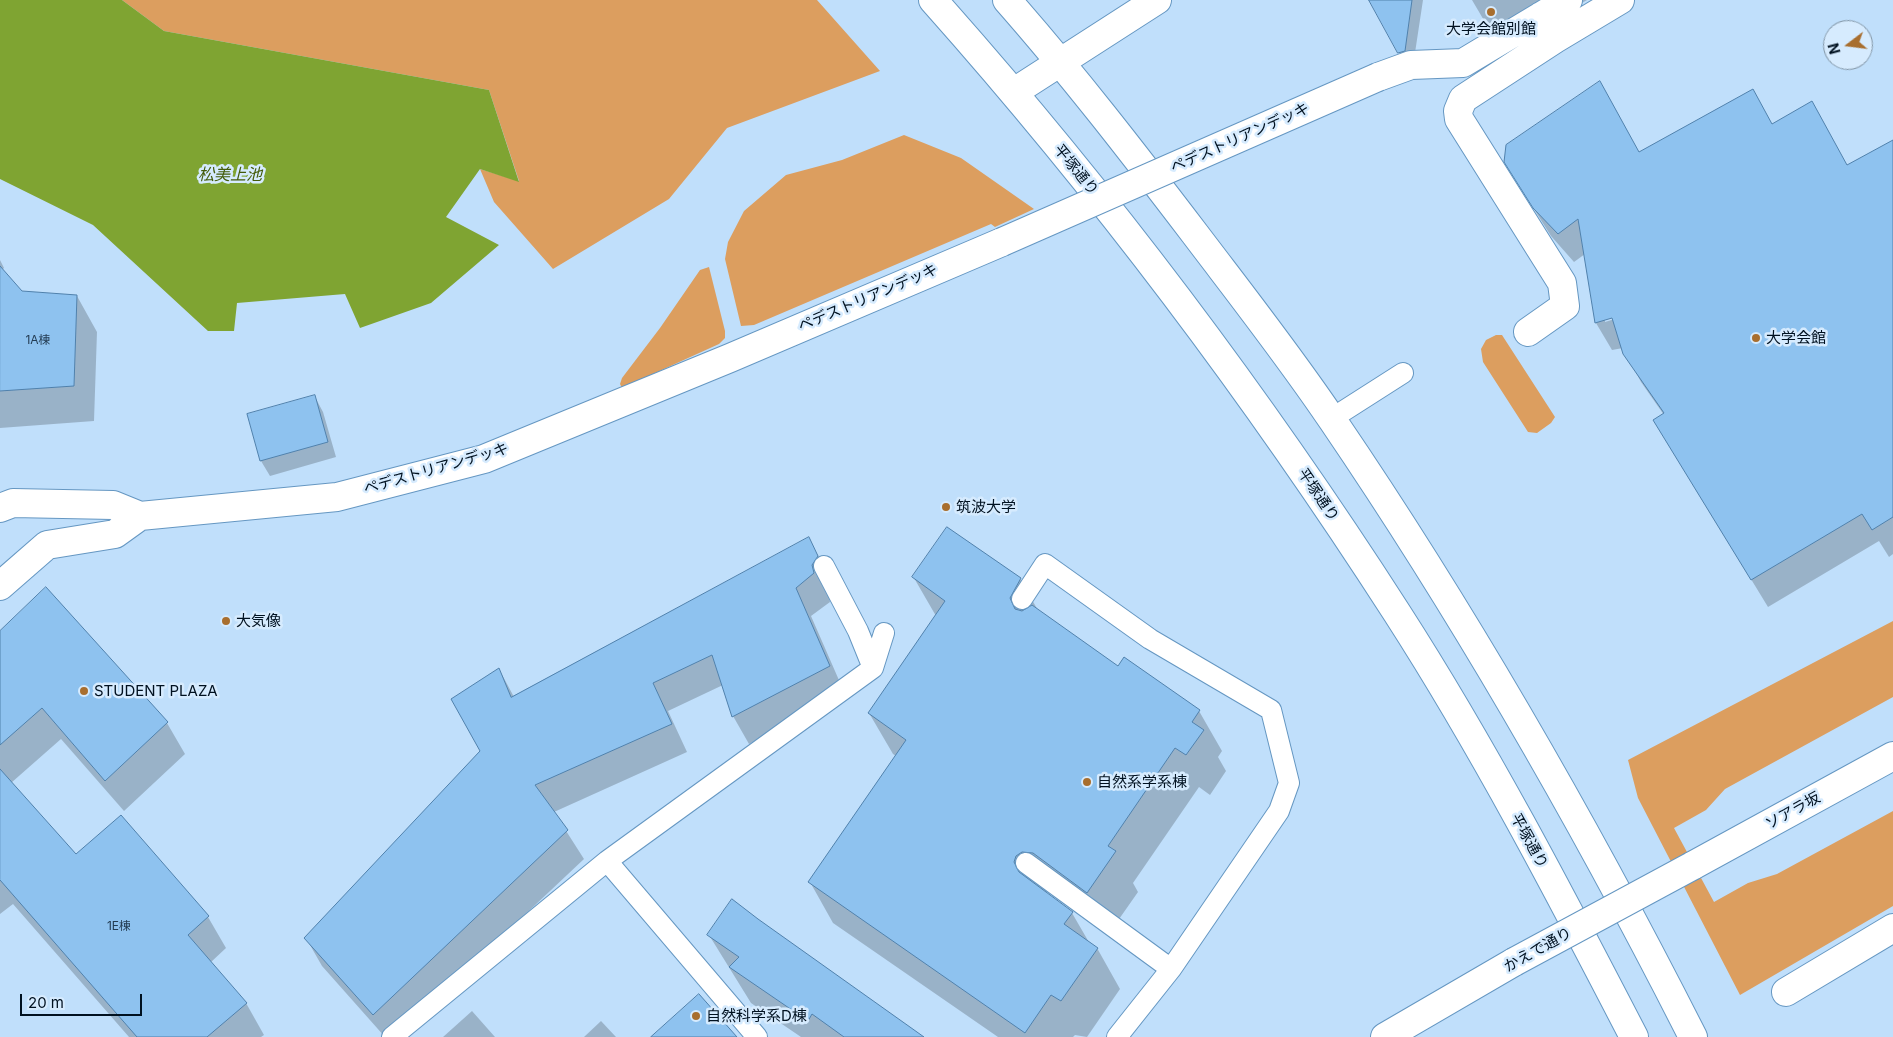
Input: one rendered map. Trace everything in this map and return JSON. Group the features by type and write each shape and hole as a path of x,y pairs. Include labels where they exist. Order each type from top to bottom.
{"street":[{"name":"平塚通り","path":"933,0 1014,92 1181,301 1278,437 1398,614 1483,757 1634,1037"},
{"path":"1007,0 1060,61 1221,268 1332,418 1448,596 1530,734 1693,1037"},
{"path":"1014,92 1157,0"},
{"name":"ペデストリアンデッキ","path":"0,508 13,503 112,504 140,516 337,497 484,459 730,358 1002,242 1378,77 1411,66 1464,64 1568,0"},
{"path":"1528,332 1565,306 1562,283 1459,119 1458,110 1463,99 1620,0"},
{"path":"1541,16 1555,40"},
{"path":"0,586 47,545 116,534 140,516"},
{"name":"ソアラ坂","path":"1692,866 1893,756"},
{"name":"かえで通り","path":"1385,1037 1514,962 1692,866"},
{"path":"1786,992 1893,930"}],"lane":[{"path":"1332,418 1403,372"},
{"path":"1022,599 1045,564 1150,639 1271,710 1289,783 1279,811 1171,969 1117,1037"},
{"path":"824,566 858,631 873,668"},
{"path":"392,1037 607,861 873,668 884,633"},
{"path":"607,861 757,1037"},
{"path":"1026,863 1171,969"}],"shaded area":[{"path":"122,0 817,0 880,71 727,128 669,199 553,269 494,202 480,169 519,181 489,90 164,31"},
{"path":"904,135 961,158 1034,209 995,227 991,224 754,325 741,326 725,259 728,242 744,211 786,175 842,160"},
{"path":"709,267 725,331 725,338 719,344 622,388 620,384 622,378 660,328 700,270"},
{"path":"1496,335 1502,335 1555,417 1551,423 1537,433 1528,432 1483,362 1481,349 1486,340"},
{"path":"1893,621 1893,697 1725,789 1706,810 1674,828 1714,902 1748,883 1777,874 1893,811 1893,906 1740,995 1638,798 1628,760"}],"water":[{"name":"松美上池","path":"0,0 122,0 164,31 489,90 519,182 480,169 446,217 499,245 431,303 360,328 345,294 237,303 234,331 208,331 93,225 0,179"}],"building":[{"path":"1369,0 1412,0 1405,51 1398,53"},
{"name":"大学会館","path":"1600,81 1639,152 1753,89 1772,124 1812,101 1847,165 1893,140 1893,517 1872,530 1862,514 1751,580 1653,420 1664,413 1623,354 1612,318 1595,323 1578,219 1558,234 1533,208 1504,162 1506,145"},
{"path":"0,266 22,291 77,295 74,386 0,391"},
{"path":"315,395 328,442 260,461 247,414"},
{"name":"自然系学系棟","path":"947,527 1021,578 1010,598 1015,609 1022,611 1032,605 1118,666 1124,657 1200,710 1192,722 1204,730 1186,755 1175,748 1108,846 1116,851 1087,893 1033,853 1022,852 1016,856 1014,862 1019,872 1073,912 1064,924 1098,948 1061,1001 1051,995 1025,1033 808,882 906,740 868,713 945,601 912,577"},
{"path":"809,537 818,556 812,565 814,573 796,588 830,666 732,717 712,655 653,683 672,724 535,785 568,830 373,1015 304,938 480,751 451,699 499,668 511,697"},
{"name":"STUDENT PLAZA","path":"46,587 168,722 105,781 42,708 0,745 0,631"},
{"path":"0,769 76,854 121,815 209,916 188,935 247,1003 207,1037 137,1037 0,880"},
{"path":"732,899 924,1037 844,1037 812,1014 808,1021 729,967 739,957 707,935"},
{"name":"自然科学系D棟","path":"699,994 737,1037 651,1037"}],"place":[{"name":"大学会館別館","path":"1491,12"},
{"name":"大学会館","path":"1756,338"},
{"name":"筑波大学","path":"946,507"},
{"name":"大気像","path":"226,621"},
{"name":"STUDENT PLAZA","path":"84,691"},
{"name":"自然系学系棟","path":"1087,782"},
{"name":"自然科学系D棟","path":"696,1016"}]}
